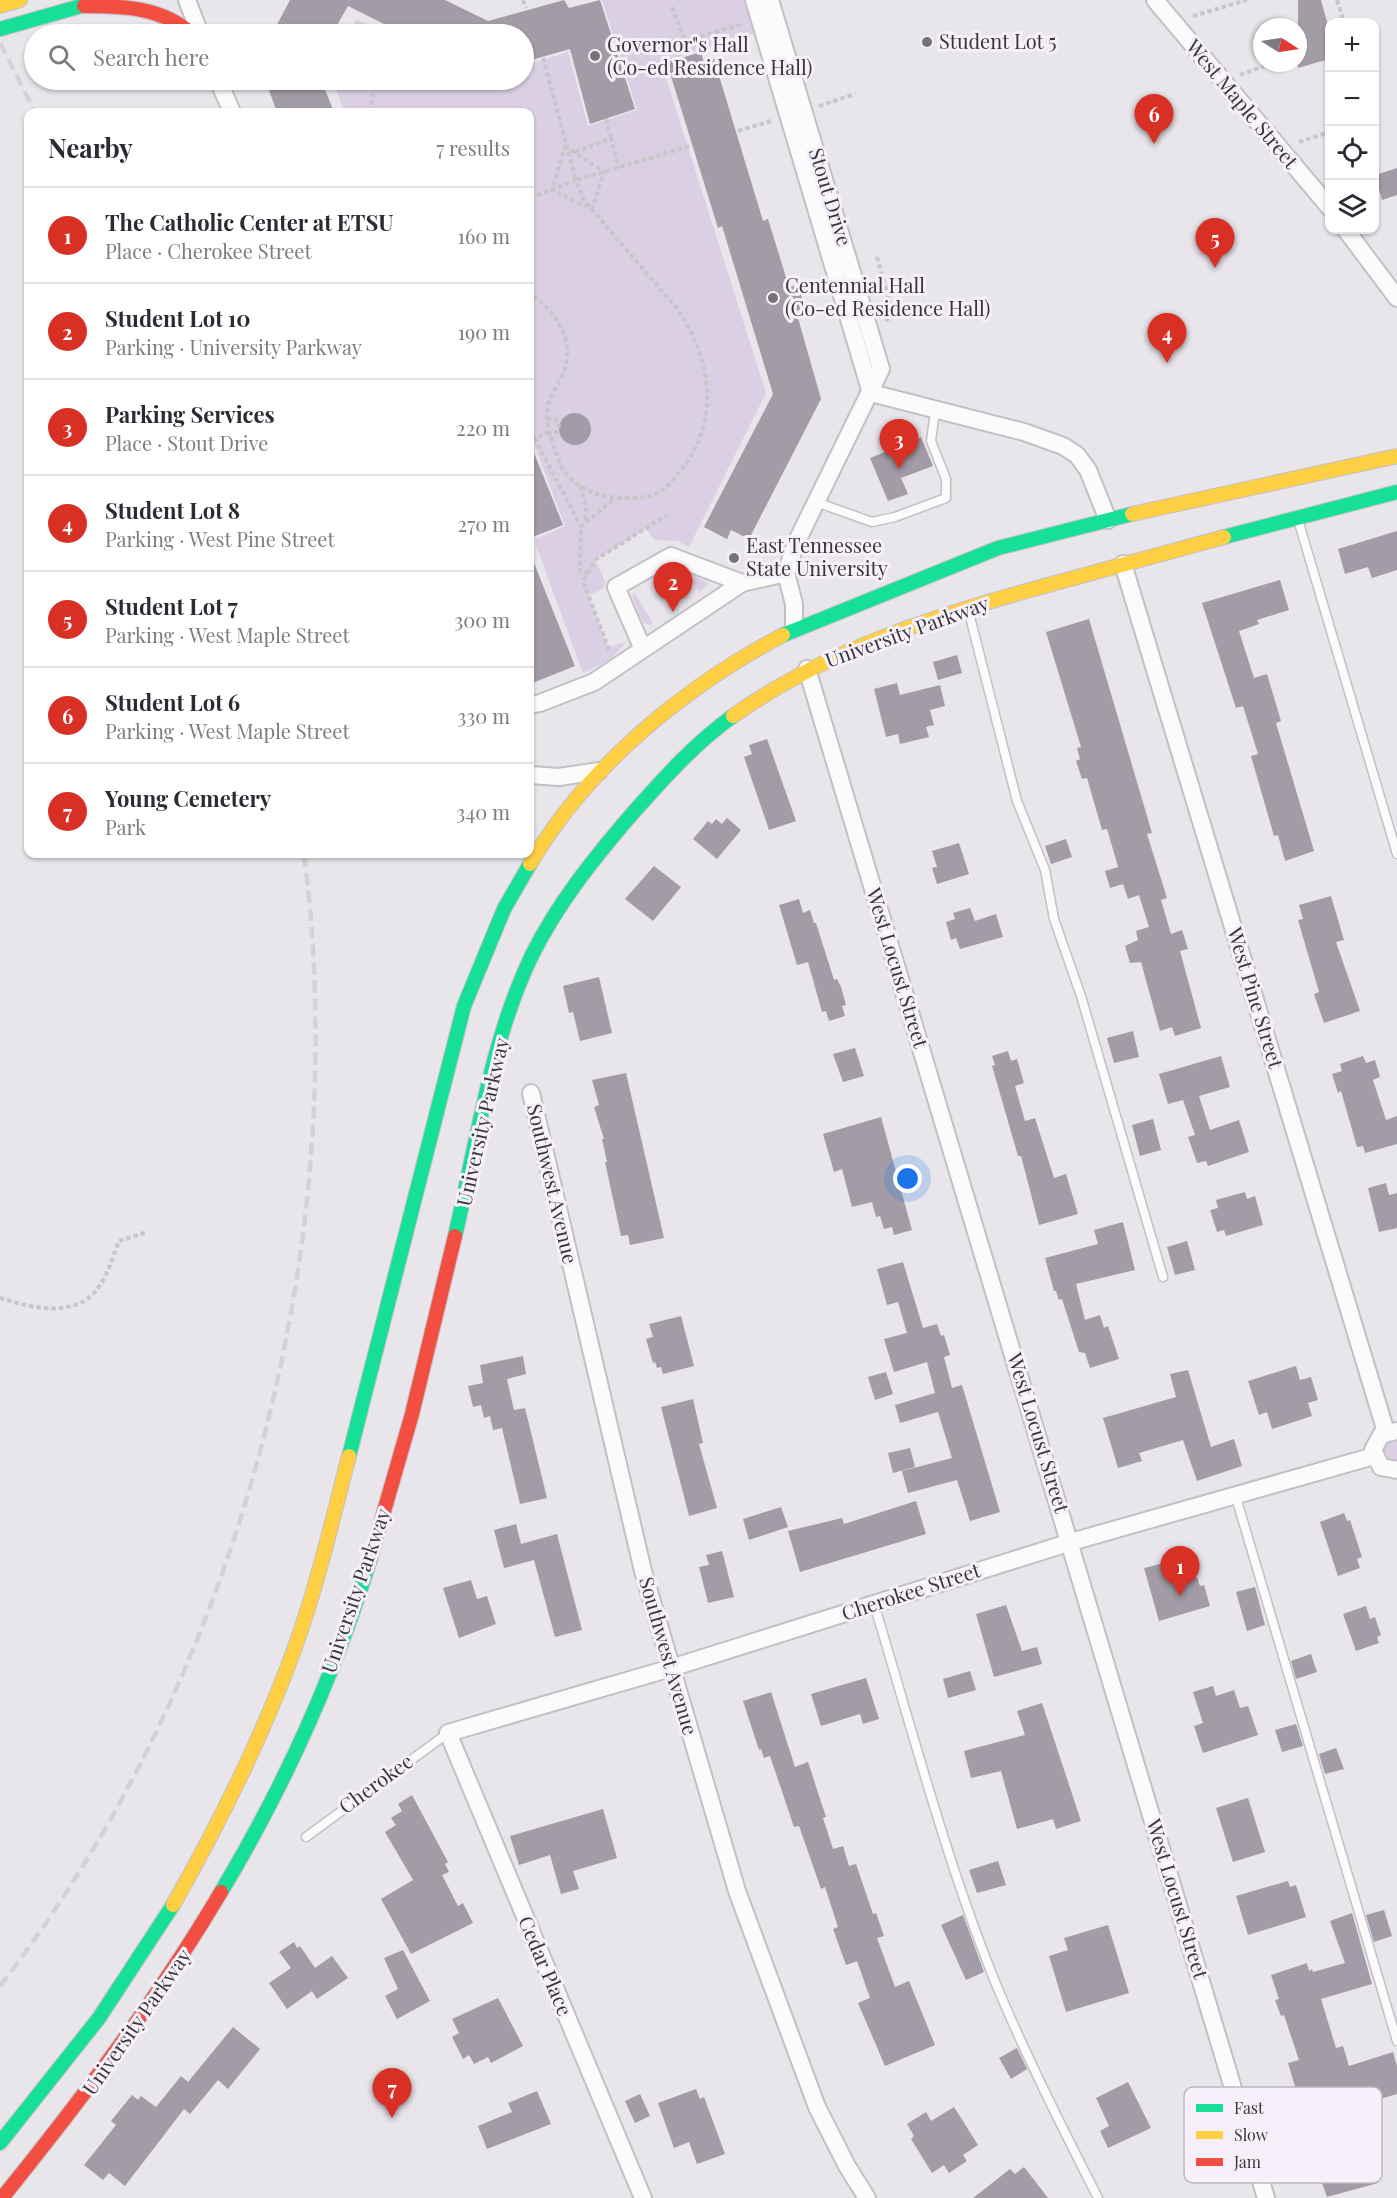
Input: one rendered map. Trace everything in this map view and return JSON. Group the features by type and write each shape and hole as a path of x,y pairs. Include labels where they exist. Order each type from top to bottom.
{"main road":[{"path":"0,6 20,0"},
{"path":"0,29 102,0"},
{"path":"84,6 130,6 167,17 177,24"},
{"name":"University Parkway","path":"537,852 572,802 603,770 689,692 735,660 794,629 998,548 1110,526 1181,501 1288,484 1397,456"},
{"name":"University Parkway","path":"2,2198 115,2057 167,1983 236,1869 292,1758 343,1639 382,1519 409,1401 509,1011 531,958 574,877 676,765 711,731 804,659 847,649 1121,559 1297,512 1397,492"},
{"path":"794,629 804,659"},
{"name":"University Parkway","path":"0,2143 99,2018 163,1923 210,1839 294,1650 325,1549 464,1006 504,909 534,858"},
{"path":"364,1390 384,1395"}],"street":[{"path":"187,0 196,24"},
{"name":"West Maple Street","path":"1155,0 1325,203"},
{"name":"Stout Drive","path":"761,10 833,237 871,393"},
{"path":"222,90 230,108"},
{"path":"1349,234 1397,298"},
{"path":"794,629 794,604 786,573 796,543 871,393 1024,432 1063,446 1077,455 1088,470 1110,526"},
{"path":"642,647 616,587 671,556 742,583"},
{"name":"West Pine Street","path":"1121,559 1392,1432"},
{"path":"534,704 594,682 625,663 642,647 742,583 786,573"},
{"name":"West Locust Street","path":"804,659 1233,2087"},
{"path":"534,775 559,777 603,770"},
{"name":"Southwest Avenue","path":"531,1093 616,1460 671,1668 737,1891 817,2107 847,2166 867,2198"},
{"path":"1392,1432 1377,1440 1374,1456 1381,1467 1397,1470"},
{"name":"Cherokee Street","path":"448,1733 671,1668 1071,1542 1374,1456"},
{"name":"Cedar Place","path":"448,1733 643,2198"},
{"name":"West Locust Street","path":"1262,2183 1266,2198"}],"lane":[{"path":"816,502 872,522 895,517 946,498 946,479 931,441 935,411"},
{"path":"1297,512 1397,854"},
{"path":"967,608 1017,801 1045,870 1054,919 1081,996 1163,1277"},
{"path":"1235,1494 1397,2041"},
{"path":"874,1604 964,1898 993,1976 1035,2073 1098,2198"},
{"name":"Cherokee","path":"306,1837 448,1733"}],"path":[{"path":"524,0 526,8"},
{"path":"1193,16 1247,0"},
{"path":"1337,0 1343,18"},
{"path":"672,7 685,40 761,10"},
{"path":"534,297 555,315 563,330 566,345 563,374 550,399 547,420 561,468 580,486 615,498 648,498 661,493 687,463 706,419 707,383 699,348 685,319 584,199 565,146 543,58"},
{"path":"1240,75 1253,70"},
{"path":"371,108 375,90"},
{"path":"810,109 855,94"},
{"path":"606,119 619,168"},
{"path":"738,131 778,119"},
{"path":"1298,143 1325,133"},
{"path":"575,152 611,138"},
{"path":"565,146 604,172"},
{"path":"552,190 565,146"},
{"path":"534,197 576,180 690,146"},
{"path":"592,209 604,172"},
{"path":"552,190 592,209"},
{"path":"877,257 894,317 883,320"},
{"path":"547,420 552,418 559,422 558,431 535,439 583,525"},
{"path":"580,486 586,506 580,572 588,573"},
{"path":"583,525 615,498"},
{"path":"0,1298 49,1309 79,1305 98,1288 119,1241 147,1232"}],"shaded area":[{"path":"602,0 748,0 758,32 661,62 766,393 689,547 678,541 655,540 645,529 595,560 606,583 602,589 588,596 608,647 626,642 610,660 583,673 534,540 565,526 534,444 534,108 343,108 336,90 534,90 534,63 568,52 588,126 637,110"},
{"path":"356,19 367,24 354,24"},
{"path":"676,566 708,583 700,593 690,579 682,583 673,569"},
{"path":"634,592 653,623 650,625 643,623 632,596"},
{"path":"1397,1440 1397,1462 1387,1461 1382,1448 1387,1441"}],"building":[{"name":"Governor\"s Hall (Co-ed Residence Hall)","path":"290,0 445,0 488,21 564,0 569,8 600,0 635,109 590,124 570,49 534,59 534,24 384,24 348,6 338,24 277,24"},
{"path":"1298,0 1321,0 1326,18 1325,60 1307,65 1307,18 1298,18"},
{"name":"Centennial Hall (Co-ed Residence Hall)","path":"701,52 704,63 714,59 763,221 768,219 789,287 798,285 805,308 796,311 821,399 749,539 731,530 727,539 704,527 773,394 722,226 718,228 670,73 668,62"},
{"path":"269,90 325,90 332,108 276,108"},
{"path":"1397,168 1397,195 1382,200 1379,174"},
{"path":"575,413 587,417 591,429 587,441 575,445 563,441 559,429 563,417"},
{"path":"921,437 933,466 901,478 908,494 888,501 870,458"},
{"path":"534,453 563,525 534,536"},
{"path":"1397,531 1397,570 1372,578 1368,567 1345,574 1338,549"},
{"path":"534,563 575,666 534,682"},
{"path":"1280,580 1289,610 1257,620 1259,624 1239,631 1254,678 1267,674 1281,721 1276,723 1314,851 1285,861 1278,835 1274,836 1251,756 1258,754 1243,706 1236,708 1202,603"},
{"path":"1089,619 1152,833 1147,834 1167,898 1161,900 1171,934 1182,930 1188,949 1180,951 1201,1028 1175,1036 1172,1027 1160,1031 1141,962 1130,963 1125,946 1138,940 1136,931 1149,927 1139,895 1128,899 1123,884 1110,888 1105,871 1118,867 1107,829 1102,830 1087,778 1082,779 1076,761 1080,759 1077,748 1081,747 1046,632"},
{"path":"957,655 962,673 938,680 933,662"},
{"path":"897,683 900,695 940,685 945,706 930,710 934,725 926,727 929,737 900,744 898,734 886,737 874,689"},
{"path":"767,739 796,821 769,830 744,757 752,754 749,745"},
{"path":"727,818 741,830 717,859 693,839 708,821 712,824 716,819 722,824"},
{"path":"1066,839 1072,857 1051,864 1045,846"},
{"path":"959,843 969,874 937,884 932,868 937,867 932,851"},
{"path":"654,866 681,887 653,921 625,899"},
{"path":"1331,896 1344,940 1336,942 1360,1011 1324,1023 1314,994 1319,992 1298,920 1303,919 1299,905"},
{"path":"799,899 803,913 810,910 814,923 816,923 834,980 837,979 841,987 846,1005 842,1006 845,1016 829,1021 826,1011 822,1012 808,962 797,965 779,905"},
{"path":"970,908 975,921 996,914 1003,937 960,949 956,938 951,940 946,922 955,919 953,913"},
{"path":"599,977 612,1033 580,1041 573,1012 569,1013 563,986"},
{"path":"1133,1031 1139,1057 1114,1063 1107,1038"},
{"path":"855,1048 864,1076 843,1082 833,1054"},
{"path":"1008,1051 1011,1061 1017,1059 1024,1083 1015,1086 1025,1121 1035,1118 1054,1178 1066,1174 1078,1214 1039,1225 1021,1156 1018,1156 992,1066 995,1065 992,1056"},
{"path":"1221,1056 1230,1087 1199,1096 1210,1130 1239,1120 1249,1152 1208,1166 1206,1161 1197,1163 1188,1137 1195,1135 1183,1100 1168,1104 1159,1074"},
{"path":"1363,1056 1366,1063 1375,1060 1380,1077 1373,1080 1386,1120 1397,1116 1397,1144 1365,1153 1363,1146 1357,1147 1341,1091 1338,1093 1332,1074 1342,1071 1340,1064"},
{"path":"626,1073 664,1238 630,1245 628,1235 621,1236 605,1162 607,1162 602,1139 604,1139 594,1107 599,1105 592,1080"},
{"path":"881,1117 912,1230 894,1235 892,1227 884,1229 880,1216 876,1217 872,1202 852,1207 842,1169 834,1172 823,1134"},
{"path":"1153,1119 1161,1150 1140,1156 1132,1125"},
{"path":"1386,1183 1389,1195 1397,1193 1397,1228 1379,1232 1368,1188"},
{"path":"1245,1192 1247,1199 1255,1196 1263,1225 1226,1236 1224,1230 1217,1232 1210,1210 1218,1208 1216,1200"},
{"path":"1123,1222 1135,1270 1076,1284 1085,1320 1100,1315 1104,1328 1108,1326 1119,1359 1090,1368 1085,1353 1079,1352 1062,1299 1059,1300 1054,1291 1045,1258 1098,1244 1094,1230"},
{"path":"1187,1241 1195,1270 1175,1275 1167,1247"},
{"path":"903,1262 923,1328 937,1324 941,1336 944,1335 950,1355 944,1357 952,1388 962,1385 1000,1512 970,1521 957,1480 908,1493 902,1471 952,1458 938,1412 900,1423 895,1405 935,1393 927,1362 894,1372 884,1339 907,1333 898,1302 887,1305 877,1269"},
{"path":"681,1316 694,1366 663,1374 661,1367 657,1368 655,1362 653,1363 646,1339 653,1337 649,1324"},
{"path":"523,1356 526,1374 507,1379 514,1410 525,1408 547,1498 520,1504 502,1428 493,1430 490,1416 484,1418 481,1405 473,1407 468,1386 483,1383 480,1365"},
{"path":"1296,1366 1300,1380 1311,1377 1318,1400 1308,1403 1312,1416 1272,1429 1267,1412 1259,1415 1248,1381"},
{"path":"1188,1370 1211,1447 1234,1439 1242,1466 1197,1481 1183,1440 1139,1453 1142,1461 1118,1468 1103,1418 1176,1397 1170,1374"},
{"path":"886,1372 893,1394 875,1400 868,1377"},
{"path":"693,1399 703,1443 699,1444 717,1508 689,1516 661,1407"},
{"path":"910,1448 915,1467 893,1473 888,1453"},
{"path":"916,1501 926,1534 800,1572 788,1531 842,1518 844,1524"},
{"path":"781,1507 788,1527 749,1540 743,1519"},
{"path":"1344,1513 1347,1521 1350,1520 1362,1557 1357,1559 1360,1568 1338,1576 1320,1522"},
{"path":"516,1524 521,1544 557,1534 582,1630 555,1637 534,1560 504,1568 494,1530"},
{"path":"722,1551 734,1597 708,1603 699,1567 709,1565 706,1555"},
{"path":"1176,1560 1178,1567 1190,1564 1194,1578 1197,1577 1200,1586 1204,1585 1210,1606 1159,1621 1144,1568"},
{"path":"471,1580 477,1599 487,1596 496,1624 459,1638 443,1588"},
{"path":"1255,1587 1265,1625 1247,1631 1236,1592"},
{"path":"1006,1605 1022,1651 1037,1647 1042,1664 994,1677 976,1614"},
{"path":"1366,1606 1370,1619 1375,1617 1381,1635 1377,1637 1379,1643 1356,1651 1343,1614"},
{"path":"1311,1654 1317,1672 1296,1679 1291,1661"},
{"path":"970,1671 976,1690 948,1698 943,1679"},
{"path":"866,1678 879,1719 863,1724 860,1714 821,1726 811,1694"},
{"path":"1213,1686 1216,1696 1234,1690 1240,1708 1248,1706 1258,1735 1203,1753 1194,1726 1203,1723 1193,1692"},
{"path":"771,1692 795,1767 808,1762 826,1817 823,1818 833,1849 843,1846 849,1866 856,1864 873,1914 876,1913 884,1936 877,1938 895,1987 909,1981 935,2045 885,2066 858,2003 870,1998 857,1961 846,1965 833,1929 838,1927 825,1887 821,1889 799,1826 794,1827 770,1756 764,1758 761,1749 759,1750 743,1701"},
{"path":"1042,1703 1081,1821 1056,1829 1053,1819 1017,1829 1001,1771 971,1778 964,1751 1025,1735 1017,1711"},
{"path":"1296,1724 1303,1746 1282,1752 1275,1730"},
{"path":"1336,1748 1344,1769 1325,1774 1319,1754"},
{"path":"412,1795 448,1862 445,1864 449,1872 442,1875 458,1906 463,1903 473,1923 411,1954 381,1899 413,1880 385,1832 396,1825 391,1818 402,1811 398,1804"},
{"path":"1248,1798 1265,1852 1233,1862 1216,1808"},
{"path":"603,1809 617,1858 573,1871 579,1889 561,1894 550,1855 519,1865 510,1836"},
{"path":"998,1861 1006,1885 977,1893 969,1870"},
{"path":"1288,1881 1290,1887 1296,1885 1306,1917 1248,1935 1236,1896"},
{"path":"1384,1910 1392,1936 1374,1942 1366,1915"},
{"path":"1352,1913 1372,1984 1321,1999 1336,2048 1343,2046 1349,2066 1393,2052 1397,2066 1397,2094 1382,2098 1382,2087 1295,2087 1288,2063 1299,2060 1284,2015 1281,2016 1275,2000 1279,1999 1271,1975 1307,1963 1309,1971 1312,1969 1313,1972 1345,1963 1330,1921"},
{"path":"963,1915 984,1972 966,1980 941,1925"},
{"path":"1108,1925 1129,1993 1066,2012 1049,1956 1068,1950 1064,1938"},
{"path":"294,1942 297,1948 300,1946 315,1968 332,1956 348,1978 317,1999 312,1991 287,2009 269,1983 291,1968 279,1952"},
{"path":"403,1950 430,2001 397,2019 385,1996 398,1989 384,1958"},
{"path":"498,1998 523,2046 491,2063 488,2057 474,2064 469,2055 463,2059 452,2037 459,2033 452,2019"},
{"path":"233,2027 260,2049 228,2089 218,2080 190,2114 184,2109 125,2186 109,2173 103,2180 84,2165 116,2125 111,2121 132,2095 138,2100 141,2096 156,2107 181,2076 188,2082"},
{"path":"1017,2048 1027,2069 1011,2079 999,2058"},
{"path":"1128,2082 1151,2128 1108,2148 1100,2131 1109,2126 1096,2098"},
{"path":"696,2089 700,2099 704,2097 725,2154 697,2164 689,2142 674,2148 658,2103"},
{"path":"537,2091 551,2124 487,2149 478,2126 512,2112 508,2103"},
{"path":"640,2094 650,2116 635,2123 625,2101"},
{"path":"954,2107 978,2145 963,2155 967,2161 949,2173 944,2165 932,2173 911,2139 914,2136 907,2124 926,2112 931,2121"},
{"path":"1024,2167 1048,2198 973,2198 1010,2169 1015,2174"},
{"path":"1322,2183 1378,2183 1327,2197"}],"railway":[{"path":"0,43 33,108"},
{"path":"0,1986 84,1864 156,1733 215,1594 261,1449 293,1301 311,1151 315,1001 304,858"}],"traffic: fast":[{"path":"0,29 99,1"},
{"path":"1224,537 1397,492"},
{"path":"783,635 998,548 1132,514"},
{"path":"455,1236 486,1093 505,1023 542,936 578,882 632,814 693,750 733,716"},
{"path":"349,1456 464,1006 504,909 530,864"},
{"path":"221,1892 266,1812 306,1730 340,1646 370,1560"},
{"path":"0,2143 99,2018 173,1905"}],"traffic: slow":[{"path":"0,6 20,0"},
{"path":"1132,514 1397,456"},
{"path":"733,716 806,671 925,622 1007,596 1224,537"},
{"path":"534,858 553,828 580,795 641,733 710,679 783,635"},
{"path":"530,864 534,858"},
{"path":"173,1905 239,1780 282,1683 310,1602 349,1456"}],"traffic: jam":[{"path":"84,6 141,10 168,18 178,24"},
{"path":"370,1560 412,1414 455,1236"},
{"path":"2,2198 117,2049 171,1972 221,1892"}],"place":[{"name":"Student Lot 5","path":"927,42"},
{"name":"Governor\"s Hall (Co-ed Residence Hall)","path":"595,56"},
{"name":"Student Lot 6","path":"1154,144"},
{"name":"Student Lot 7","path":"1215,268"},
{"name":"Centennial Hall (Co-ed Residence Hall)","path":"773,298"},
{"name":"Student Lot 8","path":"1167,363"},
{"name":"Parking Services","path":"899,469"},
{"name":"East Tennessee State University","path":"734,558"},
{"name":"Student Lot 10","path":"673,612"},
{"name":"The Catholic Center at ETSU","path":"1180,1596"},
{"name":"Young Cemetery","path":"392,2118"}]}
